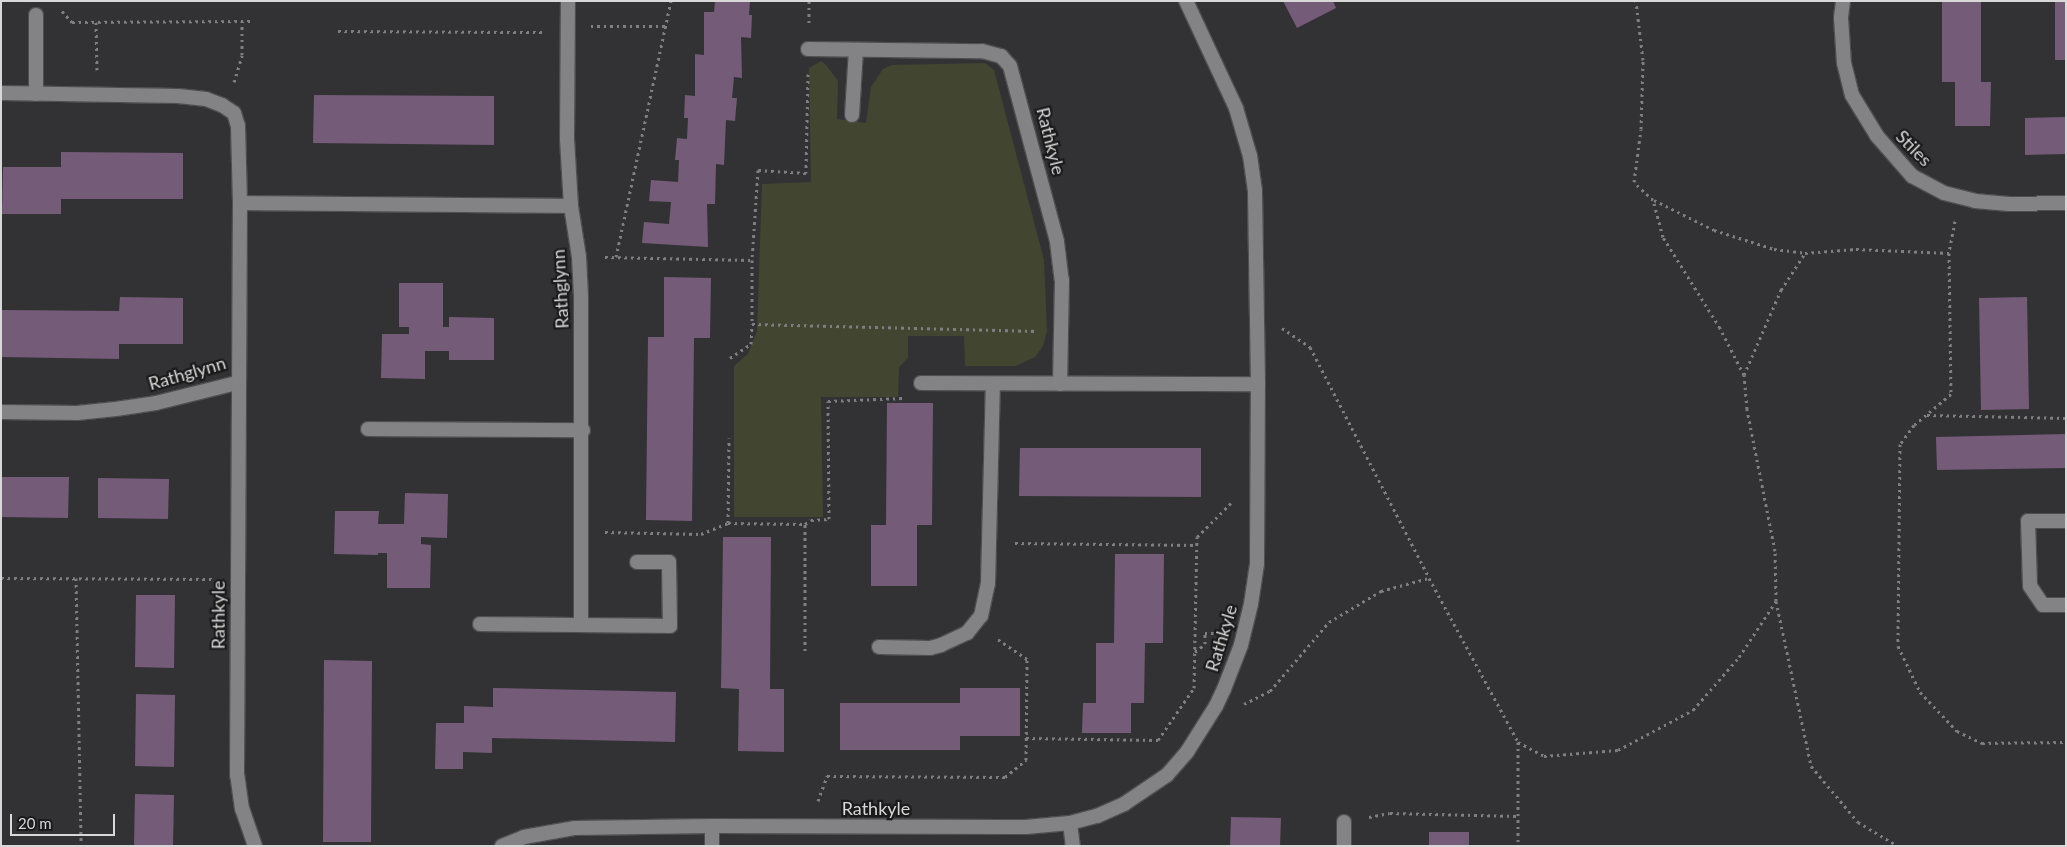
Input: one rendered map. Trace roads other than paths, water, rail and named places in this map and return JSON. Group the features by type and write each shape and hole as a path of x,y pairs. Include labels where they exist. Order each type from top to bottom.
{"street":[{"name":"Rathglynn","path":"568,1 567,139 571,206 580,257 582,430 581,625"},
{"name":"Rathkyle","path":"502,846 524,837 575,828 712,826 1026,827 1070,823 1118,808 1167,774 1187,752 1216,706 1242,645 1251,604 1257,564 1258,317 1255,191 1245,133 1226,85 1186,1"},
{"name":"Stiles","path":"1843,1 1841,18 1844,63 1852,95 1866,122 1912,176 1936,190 1960,198 2009,204 2066,203"},
{"path":"36,15 36,94"},
{"name":"Rathkyle","path":"808,49 989,52 1001,56 1010,66 1057,242 1062,280 1060,384"},
{"path":"852,115 856,50"},
{"name":"Rathglynn","path":"1,93 178,96 206,99 222,105 234,113 238,126 240,203 237,382 156,402 116,409 77,413 1,412"},
{"path":"240,203 571,206"},
{"name":"Rathkyle","path":"237,382 237,775 242,809 255,846"},
{"path":"921,383 1258,384"},
{"path":"879,647 930,648 960,638 976,625 986,596 993,384"},
{"path":"368,429 582,430"},
{"path":"2066,521 2028,521 2030,586 2043,605 2066,605"},
{"path":"480,624 670,626 669,562 637,562"},
{"path":"1344,822 1344,846"},
{"path":"1070,823 1073,846"},
{"path":"712,826 712,846"}]}
